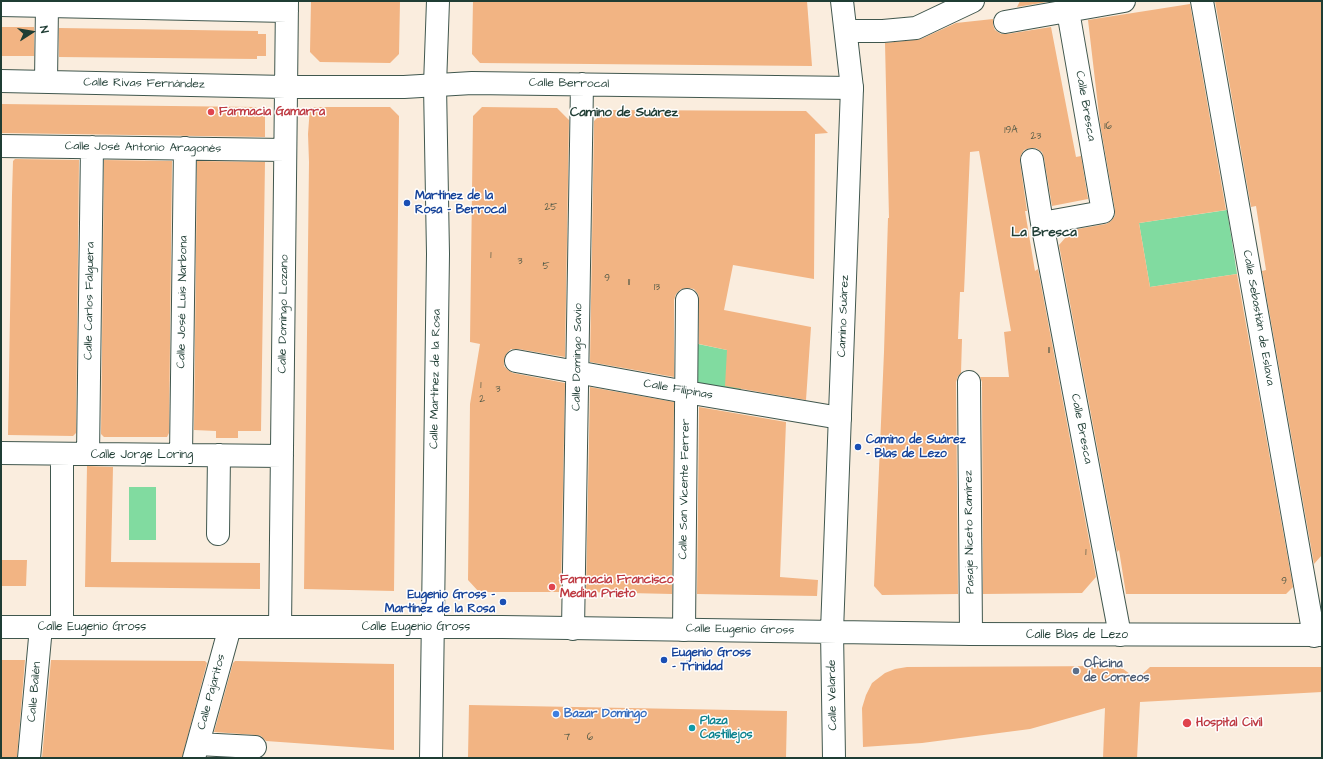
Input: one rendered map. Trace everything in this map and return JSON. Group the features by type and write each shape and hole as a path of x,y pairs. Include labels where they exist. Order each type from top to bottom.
{"street":[{"path":"2,1 1,5 47,6 96,4 287,6"},
{"name":"Calle Martínez de la Rosa","path":"432,758 438,254 435,85 438,1"},
{"name":"Camino Suárez","path":"832,631 852,88 842,1"},
{"path":"846,31 883,31 916,28 973,1"},
{"path":"1005,22 1124,1"},
{"name":"Calle Sebastián de Eslava","path":"1202,1 1318,636"},
{"path":"46,81 47,6"},
{"name":"Calle Domingo Lozano","path":"280,627 287,6"},
{"name":"Calle Bresca","path":"1042,224 1103,212 1068,11"},
{"name":"Calle Rivas Fernández","path":"1,81 286,87"},
{"name":"Calle Berrocal","path":"286,87 404,87 472,83 852,88"},
{"name":"Calle Domingo Savio","path":"573,629 582,84"},
{"name":"Calle José Antonio Aragonés","path":"1,146 285,150"},
{"name":"Calle Carlos Falguera","path":"88,454 92,147"},
{"name":"Calle José Luis Narbona","path":"182,455 185,148"},
{"name":"Calle Bresca","path":"1032,160 1042,224 1120,636"},
{"name":"Calle San Vicente Ferrer","path":"684,630 687,300"},
{"name":"Calle Filipinas","path":"516,361 840,418"},
{"name":"Pasaje Niceto Ramírez","path":"969,382 971,634"},
{"name":"Calle Jorge Loring","path":"1,454 282,456"},
{"path":"52,627 62,454"},
{"path":"218,534 219,455"},
{"name":"Calle Eugenio Gross","path":"1,627 502,627 832,631"},
{"name":"Calle Bailén","path":"29,758 52,627"},
{"name":"Calle Pajaritos","path":"196,751 230,627"},
{"name":"Calle Blas de Lezo","path":"832,631 1120,636 1318,636"},
{"name":"Calle Velarde","path":"832,631 834,758"},
{"path":"196,751 254,748"}],"green space":[{"path":"1227,210 1237,274 1150,287 1139,223"},
{"path":"698,344 727,350 741,381 741,391 697,385"},
{"path":"129,487 156,487 156,540 129,540"}],"building":[{"path":"311,1 400,1 399,54 390,63 320,62 310,52"},
{"path":"473,1 807,1 812,66 480,63 472,54"},
{"path":"1020,1 1046,1 1047,2 1017,7"},
{"path":"1215,1 1322,1 1322,555 1314,564 1262,271 1266,270 1256,206 1251,207"},
{"path":"1190,4 1226,210 1139,223 1150,287 1237,274 1293,587 1286,594 1126,594 1119,550 1117,552 1059,245 1072,230 1106,224 1115,216 1100,123 1088,20"},
{"path":"993,19 995,30 1001,34 1051,27 1076,157 1081,156 1088,199 1052,206 1042,152 1036,148 1024,150 1021,155 1020,162 1027,211 1025,211 1035,271 1038,269 1096,577 1082,593 983,594 982,382 980,377 1009,377 1004,332 1011,331 979,151 970,152 964,292 960,292 958,339 962,339 961,373 956,382 958,594 882,595 874,586 889,218 885,43 921,39 956,23"},
{"path":"1,27 34,27 34,56 1,56"},
{"path":"59,28 258,31 258,34 266,34 266,56 257,56 257,59 59,57"},
{"path":"1,104 256,107 257,110 265,110 265,137 1,133"},
{"path":"310,107 390,107 399,116 394,591 304,589 309,162 308,134"},
{"path":"482,107 557,108 569,120 565,357 511,349 504,359 504,366 513,373 565,383 561,592 479,592 468,580 470,404 480,344 470,342 473,116"},
{"path":"605,110 806,111 828,133 815,134 814,279 733,265 724,310 811,327 806,400 725,386 727,350 699,344 699,300 698,294 694,289 681,289 676,294 674,300 674,377 590,362 594,121"},
{"path":"15,159 79,160 76,433 73,436 8,435 12,195 13,161"},
{"path":"104,160 172,161 169,433 167,437 104,437 101,434"},
{"path":"197,161 265,162 261,431 238,431 238,438 216,438 216,431 194,430"},
{"path":"590,387 674,402 672,594 586,592"},
{"path":"699,407 786,422 780,577 818,580 817,596 697,594"},
{"path":"87,466 113,467 111,562 260,563 260,589 85,587"},
{"path":"1,560 27,560 26,586 1,586"},
{"path":"1,660 25,660 17,758 1,758"},
{"path":"51,660 205,661 207,663 182,758 42,758"},
{"path":"235,661 394,664 394,750 266,741 261,736 256,735 214,732 233,663"},
{"path":"1119,666 1137,679 1150,667 1322,667 1322,692 1140,702 1137,758 1103,758 1105,708 1030,729 922,743 863,747 862,708 866,695 872,683 885,673 895,669 907,667"},
{"path":"469,705 787,711 786,758 468,757"}],"place":[{"name":"Farmacia Gamarra","path":"211,112"},
{"name":"Martínez de la Rosa - Berrocal","path":"407,203"},
{"name":"Camino de Suárez - Blas de Lezo","path":"858,447"},
{"name":"Farmacia Francisco Medina Prieto","path":"552,587"},
{"name":"Eugenio Gross - Martínez de la Rosa","path":"503,602"},
{"name":"Eugenio Gross - Trinidad","path":"664,660"},
{"name":"Oficina de Correos","path":"1076,671"},
{"name":"Bazar Domingo","path":"556,714"},
{"name":"Hospital Civil","path":"1187,723"},
{"name":"Plaza Castillejos","path":"692,728"}],"district":[{"name":"Camino de Suárez","path":"624,113"},
{"name":"La Bresca","path":"1044,233"}]}
